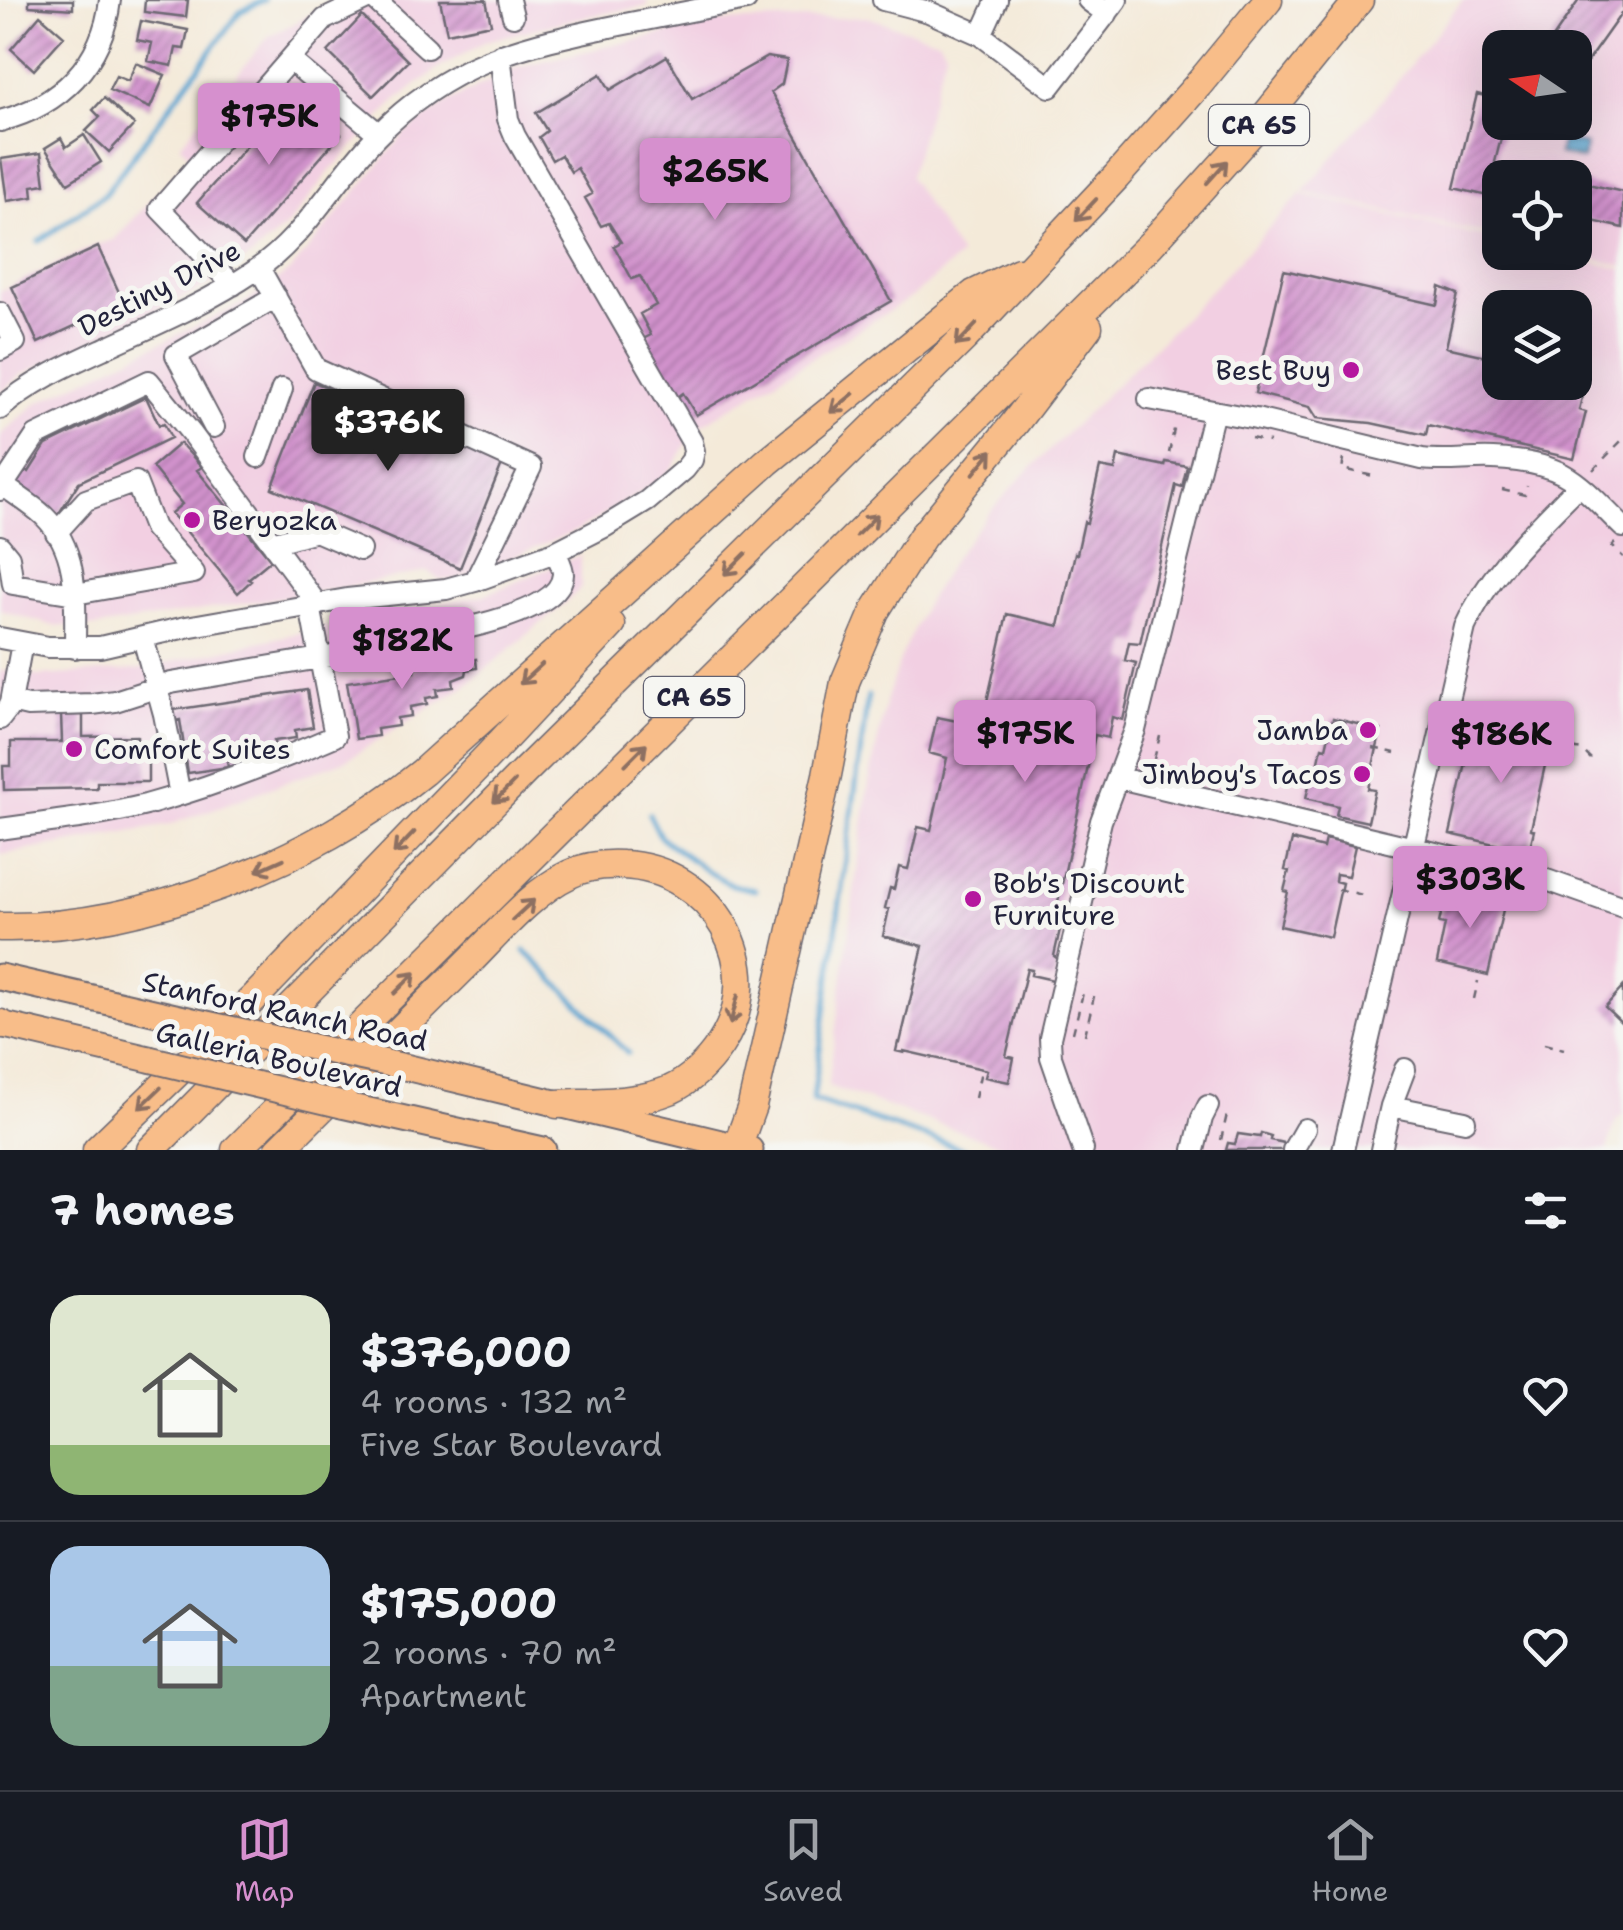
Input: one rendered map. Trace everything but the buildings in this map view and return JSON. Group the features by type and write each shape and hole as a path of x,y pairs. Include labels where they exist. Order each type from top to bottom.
{"highway":[{"name":"CA 65","path":"151,1150 525,771 966,336 1116,177 1268,0"},
{"name":"CA 65","path":"236,1150 1151,244 1260,124 1360,0"},
{"path":"741,1149 845,682 876,611 922,537 1151,244"},
{"path":"0,926 72,921 164,903 298,852 392,796 767,462 974,294 1033,264"},
{"path":"97,1150 254,999 489,755 633,601 681,538"},
{"path":"279,1150 484,947 557,881 584,868 613,864 651,868 679,880 709,904 728,932 734,950 738,993 725,1037 711,1058 673,1089 649,1097 557,1104"}],"main road":[{"name":"Stanford Ranch Road","path":"0,977 557,1104"},
{"name":"Galleria Boulevard","path":"0,1024 543,1150"},
{"path":"557,1104 741,1149"}],"street":[{"path":"0,121 41,107 76,78 102,34 110,0"},
{"path":"233,285 160,209 325,20 365,0"},
{"path":"375,0 427,48"},
{"name":"Destiny Drive","path":"1,406 65,367 177,314 259,268 306,226 379,134 450,78 500,55 657,9 746,0"},
{"path":"883,0 929,12 981,35 1050,87 1112,7 1088,0"},
{"path":"981,35 997,0"},
{"path":"0,638 75,648 100,647 186,627 314,605 446,589 555,552 646,501 686,469 694,451 692,442 510,127 500,55"},
{"path":"290,60 379,134"},
{"path":"259,268 316,370 531,466 475,581"},
{"path":"214,428 176,356 276,297"},
{"path":"0,313 16,342 0,350"},
{"path":"0,828 103,814 180,794 253,771 335,736 314,605 149,381 36,436 1,486 45,517 67,550 75,582 75,648"},
{"path":"258,457 282,389"},
{"path":"1149,399 1442,462 1490,458 1562,473 1623,527"},
{"path":"1083,1150 1051,1057 1050,1038 1102,821 1128,753 1214,412"},
{"path":"0,546 9,557 13,584 75,594 194,573 154,528 136,482 86,500 56,533"},
{"path":"1343,1150 1461,640 1470,616 1500,566 1579,485"},
{"path":"272,543 316,531 360,550"},
{"path":"22,643 5,710 115,701 170,683 392,646 466,628 539,604 552,595 562,580 555,552"},
{"path":"143,638 180,794"},
{"path":"1119,778 1541,878 1623,907"},
{"path":"1381,1150 1404,1069"},
{"path":"1391,1106 1465,1122"},
{"path":"1212,1145 1210,1119 1218,1108"},
{"path":"1194,1150 1202,1118 1218,1108"},
{"path":"1293,1150 1305,1140"}],"path":[{"path":"1169,453 1175,425"},
{"path":"1252,438 1272,443"},
{"path":"1579,485 1623,439"},
{"path":"1502,490 1525,495 1527,486"},
{"path":"1623,535 1612,546 1623,558"},
{"path":"1154,759 1160,736"},
{"path":"1556,745 1582,750 1591,758"},
{"path":"1373,748 1395,753"},
{"path":"1338,889 1364,895"},
{"path":"1474,1000 1478,982"},
{"path":"1073,1032 1084,989"},
{"path":"1085,1035 1095,992"},
{"path":"1544,1044 1564,1049"},
{"path":"976,1098 982,1072"},
{"path":"1212,1145 1218,1108"}],"shaded area":[{"path":"338,0 646,0 648,6 578,18 486,41 436,70 395,102 330,171 288,225 253,255 205,287 21,375 0,393 0,291 114,240 191,157 180,145 268,37"},
{"path":"1463,0 1623,0 1623,266 1592,259 1592,160 1482,160 1482,233 1303,192"},
{"path":"867,17 939,40 946,51 909,177 960,256 912,297 695,429 662,479 579,530 455,580 440,580 427,571 97,627 54,626 0,610 2,434 37,403 245,302 290,271 405,133 443,105 517,67 716,22"},
{"path":"1301,194 1482,236 1482,270 1592,270 1592,262 1623,269 1623,1114 1616,1121 1607,1150 1015,1150 828,1086 869,782 886,701 925,605 954,558 1019,480 1190,312"},
{"path":"581,555 581,588 563,605 465,686 346,760 169,825 0,855 0,671 38,676 136,670 394,611 484,595"}],"water":[{"path":"1562,140 1586,145 1582,160 1558,154"}],"waterway":[{"path":"39,241 104,195 240,12 264,0"},
{"path":"868,696 813,1100 966,1150"},
{"path":"649,814 661,838 707,871 732,885 755,890"},
{"path":"525,951 628,1053"}],"place":[{"name":"Best Buy","path":"1351,370"},
{"name":"Beryozka","path":"192,520"},
{"name":"Jamba","path":"1368,730"},
{"name":"Comfort Suites","path":"74,749"},
{"name":"Jimboy's Tacos","path":"1362,774"},
{"name":"Bob's Discount Furniture","path":"973,899"}]}
